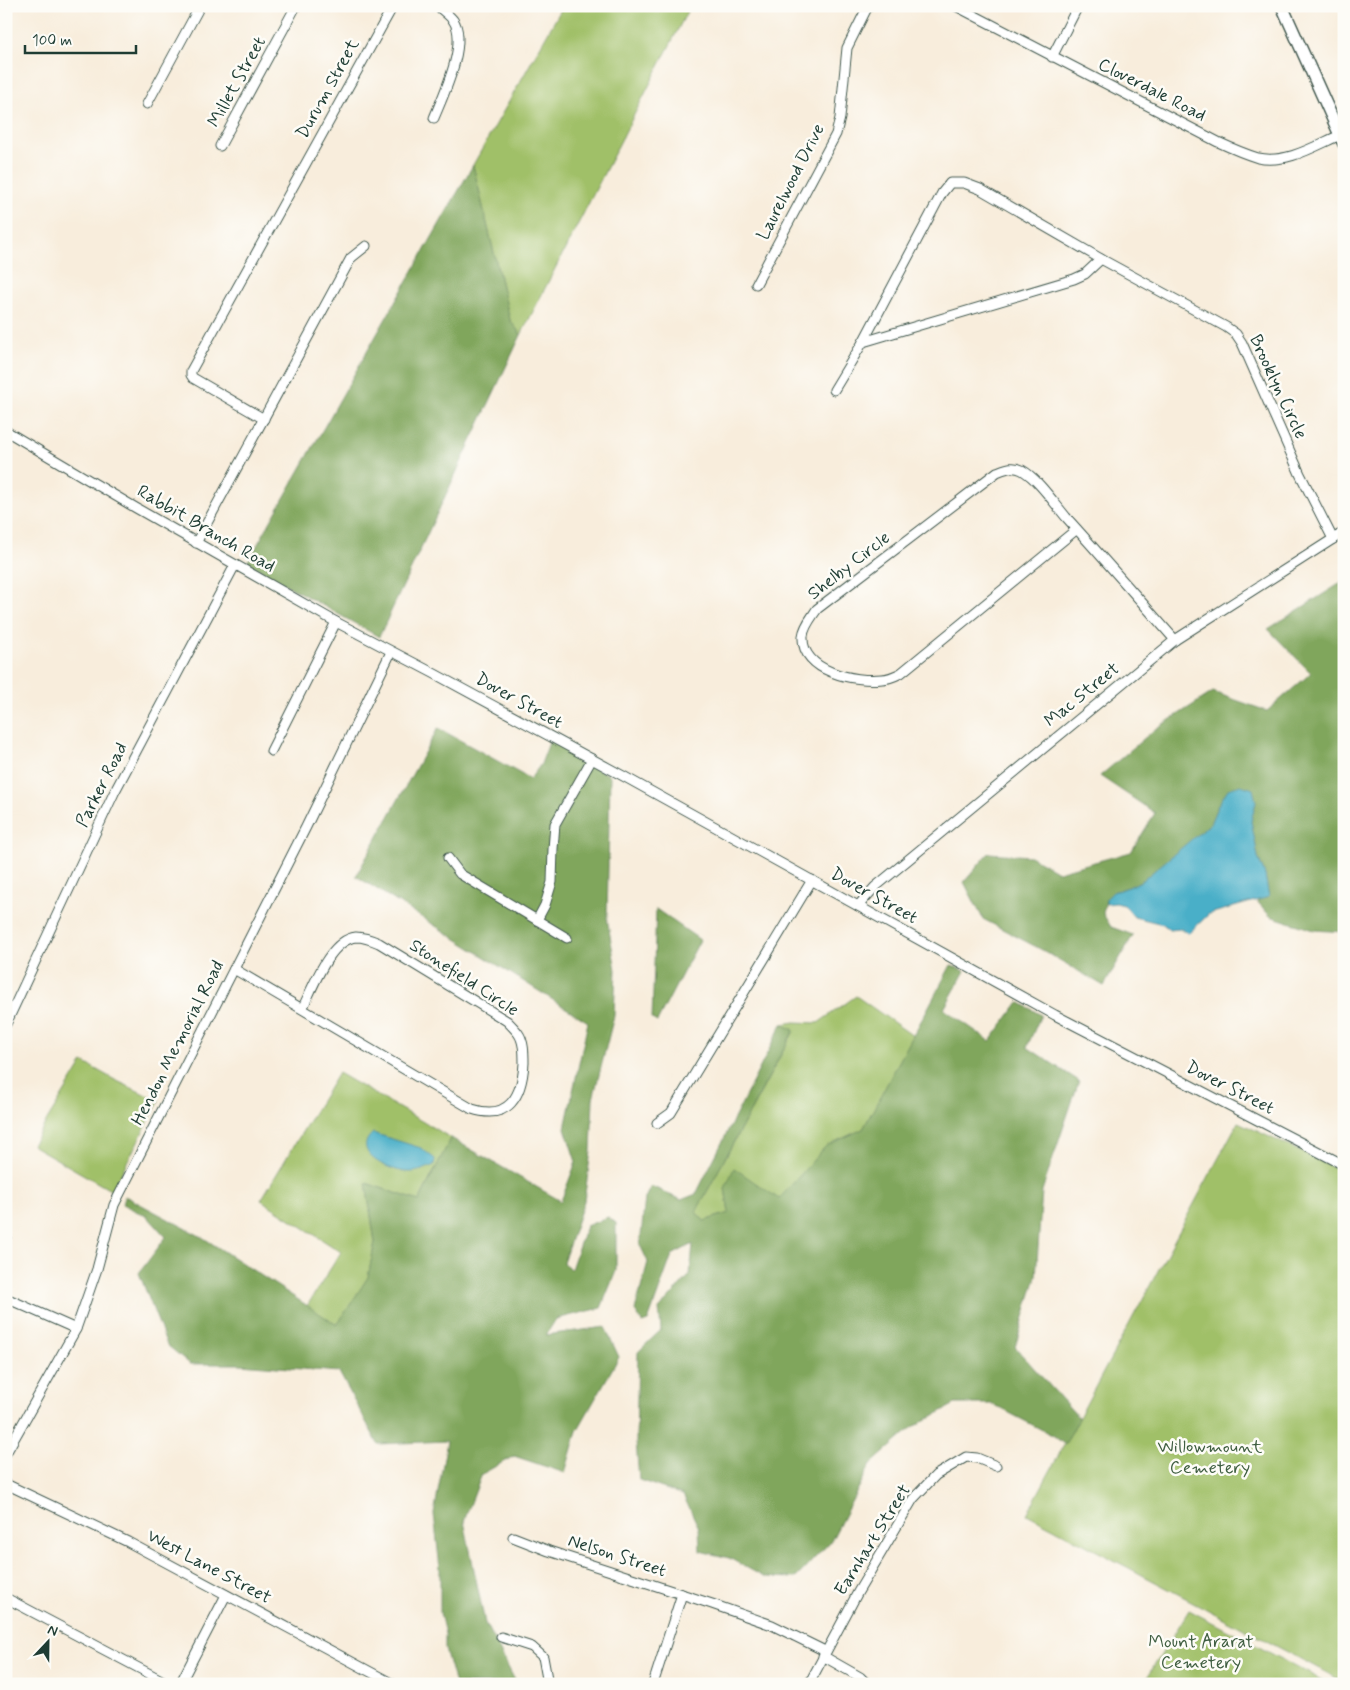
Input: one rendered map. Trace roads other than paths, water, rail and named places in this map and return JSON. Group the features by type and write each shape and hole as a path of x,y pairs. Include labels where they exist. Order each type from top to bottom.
{"main road":[{"path":"1282,6 1342,139"}],"street":[{"path":"147,104 200,6"},
{"name":"Millet Street","path":"220,146 296,6"},
{"name":"Durum Street","path":"264,419 193,378 191,375 192,371 393,6"},
{"path":"434,118 449,82 459,40 454,21 438,6"},
{"name":"Laurelwood Drive","path":"756,284 836,134 840,118 847,48 868,6"},
{"name":"Cloverdale Road","path":"956,6 1218,142 1259,158 1278,159 1292,156 1342,139"},
{"path":"1052,57 1078,6"},
{"name":"Brooklyn Circle","path":"834,390 863,342 942,192 950,183 964,183 980,189 1236,334 1242,343 1300,474 1333,538"},
{"path":"196,543 352,258 366,246"},
{"path":"863,342 1074,279 1085,274 1101,259"},
{"name":"Rabbit Branch Road","path":"6,432 235,566 391,652"},
{"name":"Shelby Circle","path":"1077,528 900,673 890,678 866,680 824,670 812,662 805,650 803,636 808,621 817,609 996,472 1014,467 1022,470 1032,478 1077,528 1175,640"},
{"name":"Mac Street","path":"858,906 875,887 1175,640 1344,532"},
{"name":"Parker Road","path":"6,1024 114,793 235,566"},
{"path":"270,751 336,622"},
{"name":"Dover Street","path":"391,652 592,759 1055,1015 1344,1165"},
{"name":"Hendon Memorial Road","path":"6,1453 76,1329 97,1269 114,1205 306,826 391,652"},
{"path":"537,920 545,905 552,882 553,834 556,824 592,759"},
{"path":"448,858 460,874 567,938"},
{"path":"657,1123 671,1113 812,880"},
{"name":"Stonefield Circle","path":"234,969 302,1009 472,1109 481,1112 493,1112 504,1109 512,1102 521,1087 524,1053 522,1043 518,1033 507,1022 379,943 369,939 357,937 348,939 331,952 302,1009"},
{"path":"6,1220 6,1237"},
{"path":"6,1298 76,1329"},
{"name":"Earnhart Street","path":"809,1684 858,1592 913,1499 936,1475 966,1457 977,1458 996,1466"},
{"name":"West Lane Street","path":"6,1484 128,1542 393,1684"},
{"name":"Nelson Street","path":"513,1537 549,1551 772,1625 824,1654 860,1677 867,1684"},
{"path":"180,1684 226,1594"},
{"path":"653,1684 682,1594"},
{"path":"6,1598 169,1684"},
{"path":"501,1637 532,1647 543,1657 548,1684"}],"water":[{"path":"1241,785 1253,789 1256,802 1251,821 1269,897 1209,914 1189,933 1181,929 1169,930 1163,924 1134,917 1124,905 1116,903 1106,904 1106,899 1113,892 1143,880 1210,824 1218,805 1228,789"},
{"path":"373,1133 421,1148 435,1159 434,1165 420,1171 411,1172 385,1166 376,1161 366,1148 367,1141"}],"park label":[{"name":"Willowmount Cemetery","path":"1210,1457"},
{"name":"Mount Ararat Cemetery","path":"1201,1652"}]}
